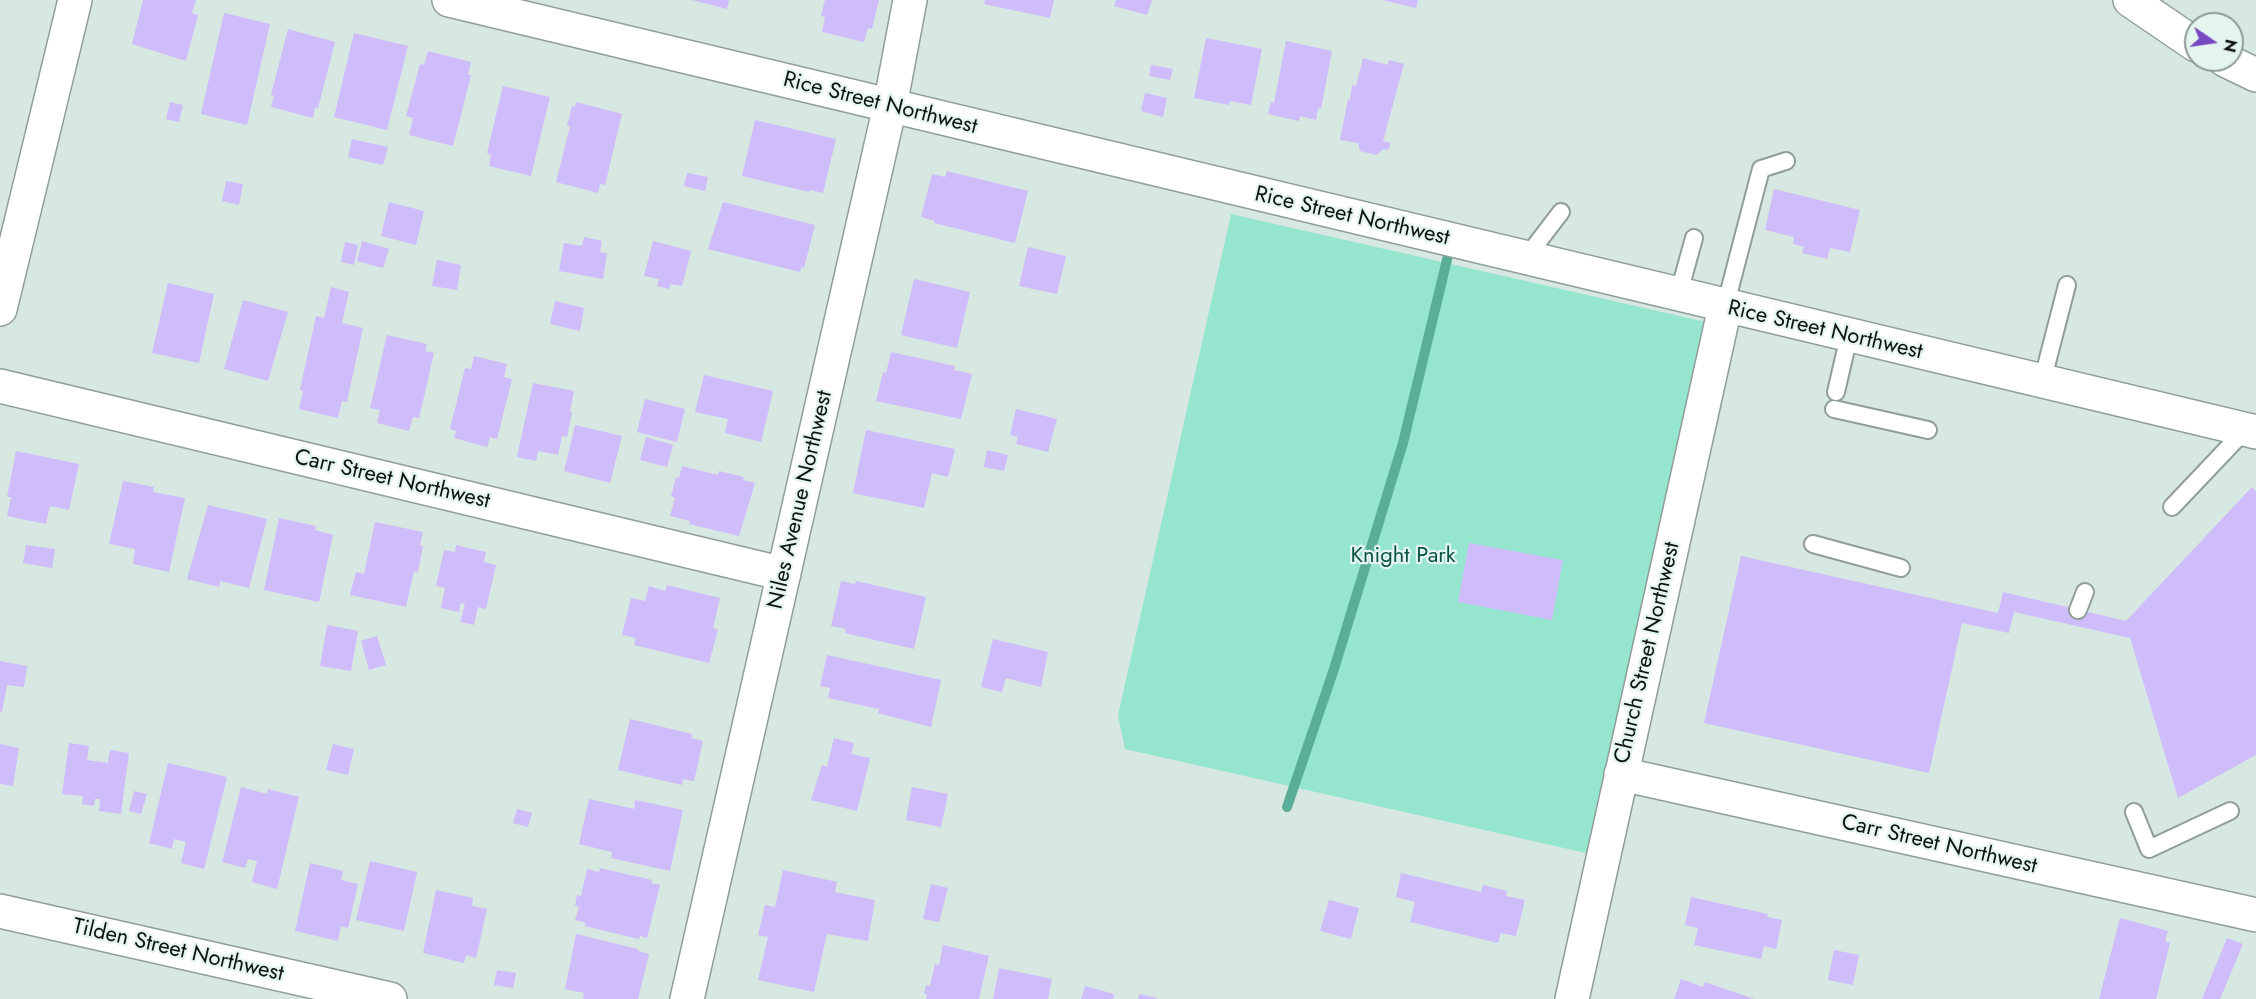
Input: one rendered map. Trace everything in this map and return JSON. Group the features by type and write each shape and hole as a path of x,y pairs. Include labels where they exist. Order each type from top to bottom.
{"street":[{"path":"0,309 75,0"},
{"name":"Rice Street Northwest","path":"449,0 1678,296 2250,431"},
{"name":"Niles Avenue Northwest","path":"687,999 890,106 910,0"},
{"path":"2130,0 2184,37"},
{"name":"Church Street Northwest","path":"1572,999 1725,307"},
{"name":"Carr Street Northwest","path":"0,386 784,574"},
{"name":"Carr Street Northwest","path":"1622,774 2256,915"},
{"name":"Tilden Street Northwest","path":"0,911 390,999"}],"lane":[{"path":"1725,307 1761,169 1786,161"},
{"path":"1525,259 1561,212"},
{"path":"1678,296 1694,238"},
{"path":"2042,382 2067,285"},
{"path":"1849,336 1835,400 1928,430"},
{"path":"2172,507 2250,431"},
{"path":"1813,544 1901,568"},
{"path":"2078,610 2085,592"},
{"path":"2134,812 2149,849 2230,811"}],"green space":[{"name":"Knight Park","path":"1231,214 1706,322 1586,853 1125,749 1118,715"}],"building":[{"path":"143,0 196,0 192,13 198,15 186,61 132,44"},
{"path":"692,0 729,0 727,9"},
{"path":"825,0 879,0 872,29 868,28 864,42 822,32 825,17 821,16"},
{"path":"985,0 1054,0 1050,18 984,4"},
{"path":"1116,0 1152,0 1147,15 1114,6"},
{"path":"1382,0 1418,0 1416,8"},
{"path":"224,13 270,24 247,125 201,114"},
{"path":"288,29 335,42 318,108 315,107 313,118 271,107 274,96 271,95"},
{"path":"354,33 408,46 387,130 334,117"},
{"path":"1206,38 1262,49 1251,105 1230,101 1229,105 1194,98"},
{"path":"1286,41 1332,51 1321,109 1318,108 1316,120 1300,116 1299,121 1268,114 1271,102 1274,103"},
{"path":"428,51 471,62 468,75 471,75 453,146 409,135 413,118 406,116 420,64 424,65"},
{"path":"1363,58 1388,65 1389,60 1404,64 1383,141 1391,143 1388,150 1384,149 1376,155 1360,151 1358,143 1340,140 1348,99 1350,100 1352,85 1356,86"},
{"path":"1151,65 1173,69 1170,80 1149,76"},
{"path":"503,86 550,97 531,176 489,166 491,155 487,153"},
{"path":"1145,93 1167,98 1163,117 1141,111"},
{"path":"170,102 183,105 179,122 166,119"},
{"path":"576,102 622,114 605,185 600,184 598,193 556,182 570,126 567,126 572,106 575,107"},
{"path":"755,120 836,139 823,193 810,190 809,192 742,176"},
{"path":"352,139 388,147 383,165 348,157"},
{"path":"947,171 1028,191 1015,243 934,223 935,221 921,217 932,174 945,177"},
{"path":"687,173 708,177 705,191 684,186"},
{"path":"226,181 243,184 239,205 222,201"},
{"path":"1774,189 1860,210 1850,252 1830,248 1827,259 1802,253 1804,247 1793,244 1794,237 1765,230"},
{"path":"389,202 424,211 416,245 381,236"},
{"path":"723,202 815,225 804,268 801,267 800,272 708,249"},
{"path":"584,237 602,241 600,252 607,253 603,279 559,271 564,243 582,246"},
{"path":"362,241 389,249 383,268 357,261"},
{"path":"653,241 691,251 682,286 670,284 669,289 657,286 659,279 644,276"},
{"path":"345,242 358,245 354,265 341,262"},
{"path":"1028,247 1066,256 1057,294 1019,286"},
{"path":"437,260 461,265 457,290 432,286"},
{"path":"914,279 970,292 957,348 901,335"},
{"path":"168,283 214,294 199,363 152,353"},
{"path":"331,287 349,292 342,323 363,328 347,402 342,401 338,418 299,409 303,391 300,390 316,316 324,318"},
{"path":"243,300 288,312 268,381 224,369"},
{"path":"555,301 584,308 580,331 550,324"},
{"path":"387,335 427,344 425,351 434,353 419,418 413,417 409,431 377,423 380,410 370,408"},
{"path":"891,352 955,366 954,370 972,374 961,419 876,401"},
{"path":"474,356 507,364 504,377 512,379 497,439 490,437 487,447 454,438 456,431 450,429 465,368 471,369"},
{"path":"704,375 773,391 761,442 725,433 728,419 695,412"},
{"path":"533,383 574,391 567,437 562,436 558,455 538,451 536,461 517,457"},
{"path":"645,399 685,409 677,442 637,432"},
{"path":"1016,409 1057,419 1048,452 1016,444 1018,437 1010,435"},
{"path":"575,425 622,436 610,483 564,471"},
{"path":"866,430 955,449 948,477 932,473 924,508 853,493"},
{"path":"646,437 673,445 667,467 640,460"},
{"path":"987,450 1008,455 1004,471 984,467"},
{"path":"16,451 79,464 69,510 50,506 46,524 7,516 11,497 7,497"},
{"path":"682,466 718,475 719,471 744,477 743,480 755,483 739,536 689,524 690,521 670,516 675,498 671,496 676,477 679,478"},
{"path":"123,481 154,487 153,492 185,498 169,572 133,564 135,549 109,544"},
{"path":"2252,487 2256,492 2256,755 2178,798 2130,638 2014,612 2009,633 1962,623 1929,773 1704,723 1741,556 1998,613 2003,592 2126,621"},
{"path":"208,505 267,519 249,588 220,581 219,587 187,579"},
{"path":"279,518 316,526 315,530 333,535 319,602 264,590"},
{"path":"375,522 423,532 418,572 414,571 406,607 350,595 356,572 364,574"},
{"path":"1469,543 1563,560 1552,620 1458,602"},
{"path":"26,545 55,549 52,568 23,563"},
{"path":"456,545 486,552 484,562 496,565 486,609 478,607 474,625 460,622 465,604 461,603 459,612 441,608 445,588 436,586 444,550 455,552"},
{"path":"841,581 855,584 856,581 926,597 914,649 845,633 846,629 831,626"},
{"path":"667,585 720,598 713,628 718,630 709,663 634,645 636,638 622,635 631,598 645,601 649,586 665,591"},
{"path":"327,625 358,631 351,671 320,666"},
{"path":"377,636 386,665 369,670 361,641"},
{"path":"993,639 1048,652 1041,687 1006,678 1002,692 981,687"},
{"path":"827,655 941,680 931,727 878,713 879,709 828,698 830,688 820,686"},
{"path":"0,661 27,666 24,687 7,685 2,712 0,711"},
{"path":"630,719 692,734 691,738 703,741 694,781 683,779 682,785 618,770"},
{"path":"834,738 854,743 851,754 870,758 857,811 811,800 822,765 827,767"},
{"path":"69,743 89,746 87,760 108,763 110,750 129,753 121,814 99,811 100,799 95,799 94,806 82,804 83,796 62,794"},
{"path":"0,744 19,748 13,786 0,784"},
{"path":"333,744 354,749 348,775 326,770"},
{"path":"168,763 227,777 204,869 181,863 186,842 174,839 172,849 149,843"},
{"path":"241,787 267,794 268,789 299,797 277,889 252,882 257,861 248,859 245,868 222,862"},
{"path":"912,787 948,794 941,827 906,820"},
{"path":"134,791 147,794 141,814 129,811"},
{"path":"589,799 634,809 635,800 683,810 670,871 611,858 612,852 579,844"},
{"path":"517,809 532,813 528,827 513,823"},
{"path":"370,861 417,872 404,931 356,920"},
{"path":"310,863 343,871 341,880 358,884 348,928 341,926 338,941 295,931"},
{"path":"600,868 652,880 651,883 660,885 647,938 640,936 639,939 585,926 586,923 575,920 579,907 575,906 577,895 581,896 587,869 599,872"},
{"path":"783,870 837,882 835,892 875,900 868,941 827,934 814,992 758,980 768,937 758,935 765,905 775,907"},
{"path":"1401,873 1481,892 1483,885 1507,891 1506,896 1525,900 1516,936 1501,933 1498,943 1410,922 1415,902 1396,897"},
{"path":"931,884 948,888 939,922 923,919"},
{"path":"436,890 473,898 472,906 487,909 476,958 466,955 464,963 423,953"},
{"path":"1691,897 1768,914 1767,917 1782,920 1776,949 1764,946 1761,959 1694,945 1698,928 1685,925"},
{"path":"1329,900 1359,908 1351,939 1320,931"},
{"path":"2120,918 2168,931 2165,941 2170,943 2156,999 2099,999"},
{"path":"576,934 638,949 638,951 649,954 638,999 585,999 583,998 584,993 565,989"},
{"path":"2227,938 2243,944 2220,999 2202,999"},
{"path":"943,945 989,956 979,999 926,999 927,994 924,994 926,985 930,986 935,964 939,965"},
{"path":"1834,950 1859,955 1853,985 1828,980"},
{"path":"999,968 1052,979 1048,999 993,999"},
{"path":"497,970 516,973 513,988 494,985"},
{"path":"1681,979 1703,987 1705,982 1754,999 1674,999"},
{"path":"1085,986 1114,994 1113,999 1081,999"},
{"path":"1139,994 1157,998 1157,999 1138,999"}],"waterway":[{"path":"1287,807 1334,669 1403,443 1451,243"}]}
